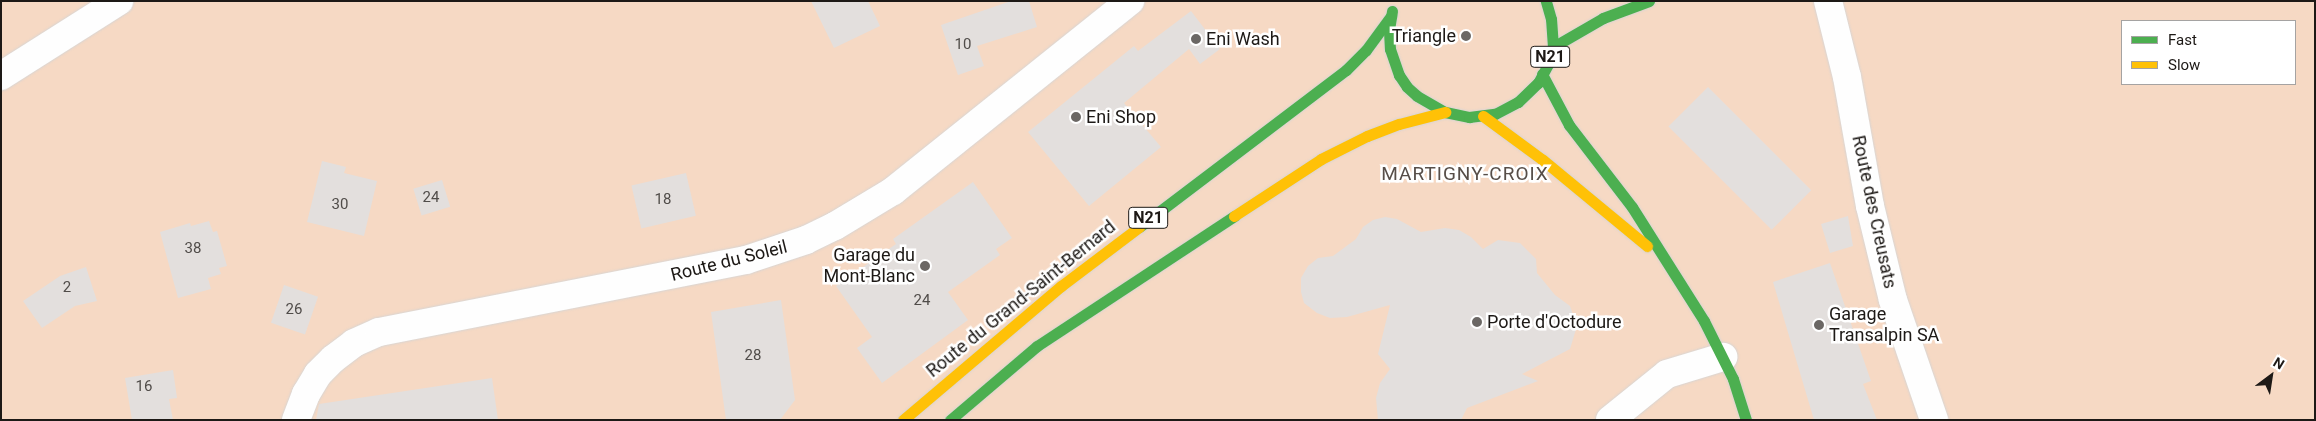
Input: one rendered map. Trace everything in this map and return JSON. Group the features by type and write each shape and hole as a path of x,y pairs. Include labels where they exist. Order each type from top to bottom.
{"main road":[{"name":"Route du Grand-Saint-Bernard","path":"1395,1 1391,16 1390,48 1399,75 1417,96 1445,112 1469,116 1495,114 1518,102 1538,83 1553,46 1551,19 1546,1"},
{"path":"1553,46 1603,18 1649,1"},
{"name":"Route du Grand-Saint-Bernard","path":"903,420 1068,280 1346,70 1366,50 1391,16"},
{"path":"1542,74 1569,125 1627,201 1668,263 1718,345 1746,420"},
{"name":"Route du Grand-Saint-Bernard","path":"950,420 1037,346 1321,159 1366,136 1399,124 1445,112"},
{"path":"1483,116 1544,160 1668,263"}],"street":[{"path":"1,76 119,1"},
{"name":"Route du Soleil","path":"296,420 306,394 323,369 354,343 379,332 746,260 806,240 835,226 893,191 1130,1"},
{"name":"Route des Creusats","path":"1828,1 1847,77 1870,206 1893,300 1934,420"},
{"path":"1610,420 1667,374 1718,345"}],"shaded area":[{"path":"1,1 2315,1 2315,420 1,420"}],"building":[{"path":"811,1 868,1 880,26 834,48"},
{"path":"1011,1 1029,1 1037,27 977,46 984,66 958,75 941,25"},
{"path":"1191,11 1220,49 1200,64 1189,49 1124,103 1161,147 1089,206 1028,132 1134,46 1138,51"},
{"path":"1708,87 1811,190 1772,230 1668,127"},
{"path":"322,161 346,167 344,173 377,181 364,236 307,222"},
{"path":"686,173 696,216 641,228 631,186"},
{"path":"442,180 450,207 421,216 413,189"},
{"name":"Garage du Mont-Blanc","path":"973,182 1012,238 996,249 1000,255 948,292 968,320 882,383 857,348 872,337 836,286 896,244 893,239"},
{"path":"1848,216 1853,246 1830,253 1821,224"},
{"name":"Porte d'Octodure","path":"1385,217 1397,219 1421,232 1445,228 1459,230 1471,237 1483,249 1498,240 1520,243 1536,259 1537,273 1555,295 1570,306 1577,326 1570,349 1522,374 1538,381 1467,408 1461,420 1378,420 1376,398 1380,383 1390,369 1378,354 1390,305 1347,317 1330,318 1317,313 1304,303 1301,292 1301,278 1308,266 1318,258 1333,256 1356,239 1363,227 1373,220"},
{"path":"209,221 213,232 217,231 227,266 219,268 221,274 208,278 211,289 178,298 160,232 190,223 191,226"},
{"path":"1830,263 1871,381 1863,384 1877,420 1814,420 1773,282"},
{"path":"86,267 97,301 75,306 42,328 23,301 60,276"},
{"path":"284,285 318,297 305,335 271,323"},
{"path":"781,300 795,400 780,420 726,420 711,312"},
{"path":"173,370 177,398 169,399 173,420 132,420 125,378"},
{"path":"492,378 498,420 316,420 319,404"}],"traffic: fast":[{"path":"1392,11 1389,31 1390,49 1399,75 1407,87 1417,96 1445,112 1469,117 1495,114 1518,102 1538,83 1548,64 1553,47 1551,19 1546,1"},
{"path":"1553,47 1603,18 1649,1"},
{"path":"1139,227 1346,70 1366,50 1391,16"},
{"path":"1542,74 1569,125 1632,207 1704,321 1733,379 1746,420"},
{"path":"950,420 1037,346 1234,216"}],"traffic: slow":[{"path":"1234,216 1321,159 1367,136 1399,124 1445,112"},
{"path":"1483,116 1543,160 1647,246"},
{"path":"903,420 1061,286 1139,227"}],"place":[{"name":"Triangle","path":"1466,36"},
{"name":"Eni Wash","path":"1196,39"},
{"name":"Eni Shop","path":"1076,117"},
{"name":"Garage du Mont-Blanc","path":"925,266"},
{"name":"Porte d'Octodure","path":"1477,322"},
{"name":"Garage Transalpin SA","path":"1819,325"}],"district":[{"name":"MARTIGNY-CROIX","path":"1465,174"}]}
